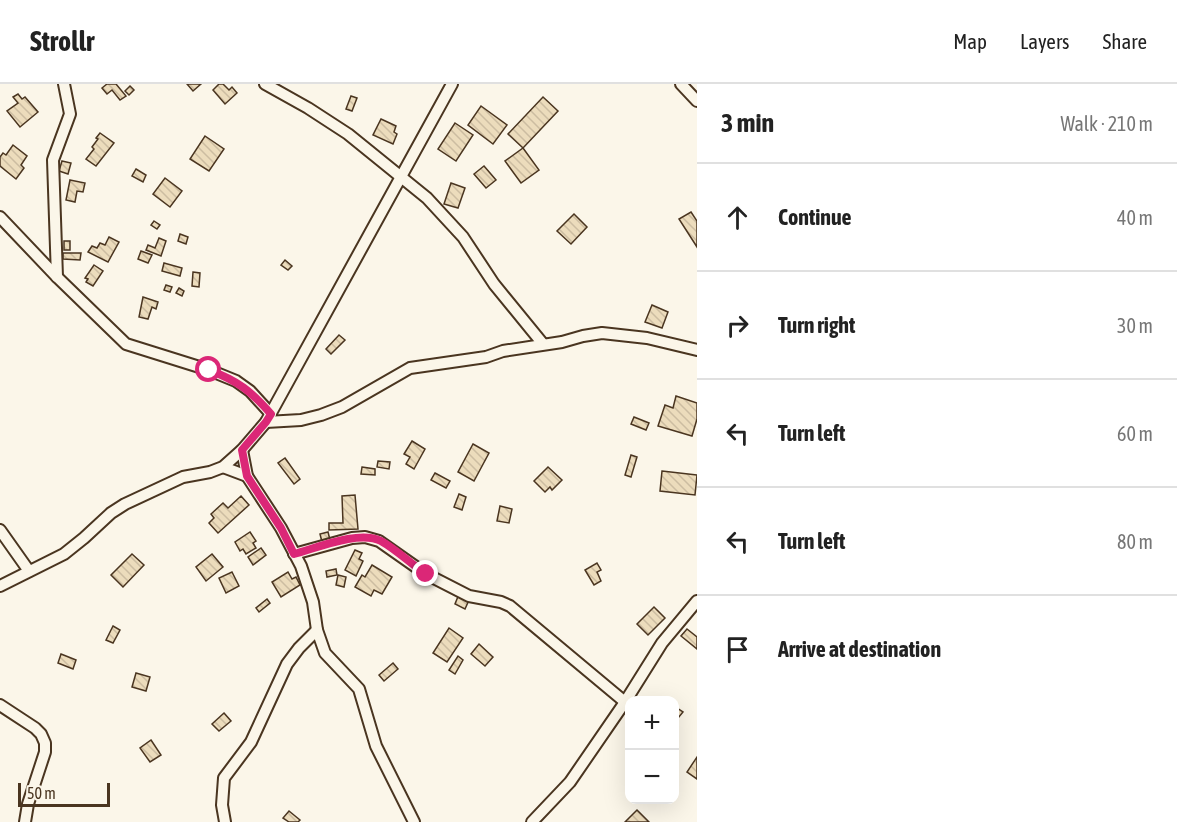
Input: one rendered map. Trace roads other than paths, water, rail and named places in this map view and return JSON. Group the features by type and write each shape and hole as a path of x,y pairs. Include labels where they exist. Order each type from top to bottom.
{"street":[{"path":"57,277 53,160 70,114 64,84"},
{"path":"265,84 334,124 427,198 453,225 494,285 543,344"},
{"path":"0,586 63,554 111,513 126,504 183,477 210,472 222,467 242,450 268,418 452,84"},
{"path":"681,84 697,100"},
{"path":"0,217 126,344 230,378 250,391 268,418"},
{"path":"268,418 302,420 331,411 410,369 475,359 602,333 647,338 697,350"},
{"path":"242,450 247,476 281,528 301,566 325,653 359,688 376,746 414,822"},
{"path":"222,467 247,476"},
{"path":"0,530 29,571"},
{"path":"294,554 352,538 365,537 379,540 426,574 469,596 510,606 625,701"},
{"path":"630,696 662,643 697,601"},
{"path":"225,822 222,806 224,778 251,742 287,664 317,630"},
{"path":"532,822 570,782 625,703"},
{"path":"0,705 35,728 45,743 45,752 28,804 25,822"}]}
